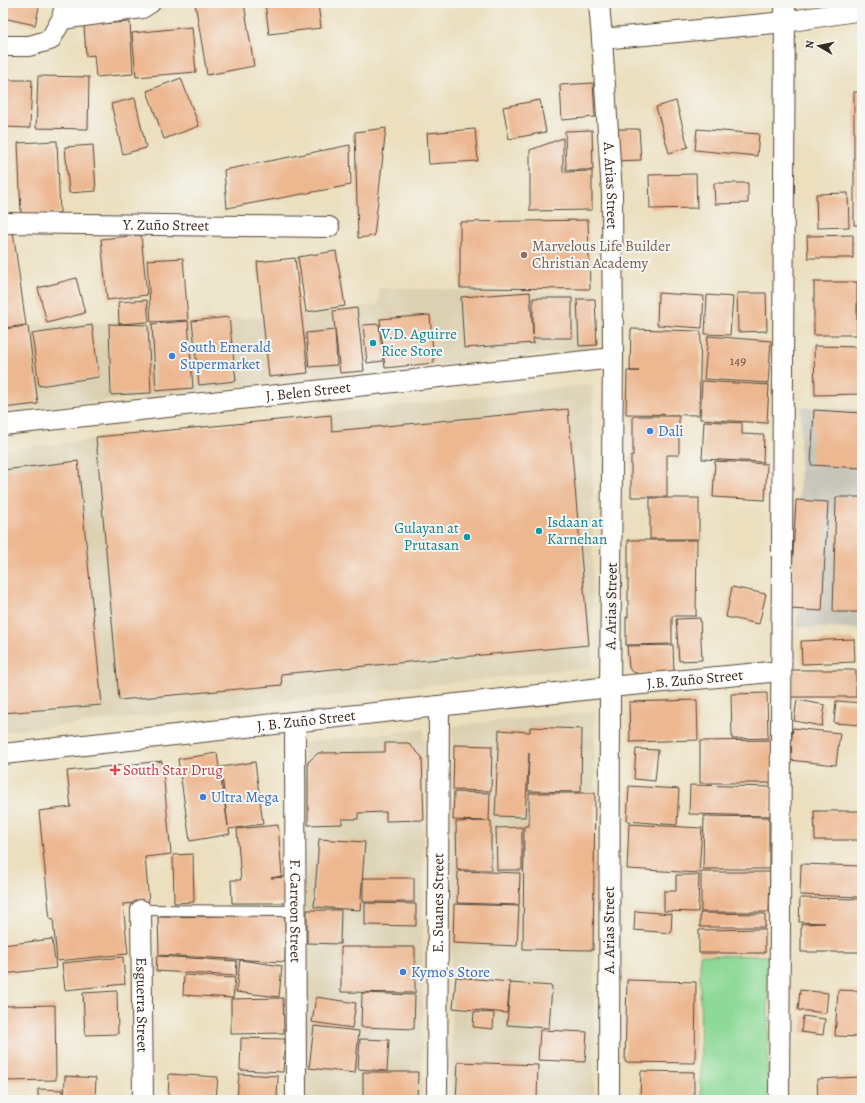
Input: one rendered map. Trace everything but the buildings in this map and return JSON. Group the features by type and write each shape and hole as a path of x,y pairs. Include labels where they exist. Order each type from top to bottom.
{"street":[{"path":"3,46 29,46 50,40 64,11 142,8 150,3"},
{"name":"A. Arias Street","path":"599,3 612,194 613,358 610,687 609,1100"},
{"path":"602,39 785,13 862,10"},
{"path":"779,1100 780,671 785,13"},
{"name":"Y. Zuño Street","path":"3,223 329,226"},
{"name":"J. Belen Street","path":"3,424 613,358"},
{"name":"J.B. Zuño Street","path":"610,687 780,671"},
{"name":"J. B. Zuño Street","path":"3,754 610,687"},
{"name":"E. Suanes Street","path":"437,1100 439,706"},
{"name":"F. Carreon Street","path":"295,722 296,1100"},
{"name":"Esguerra Street","path":"141,910 143,1100"}],"lane":[{"path":"141,910 296,911"}],"shaded area":[{"path":"379,288 596,293 594,348 3,412 3,329 29,325 109,322 150,323 261,317 378,305"},
{"path":"593,384 592,667 3,732 3,450"},
{"path":"801,407 862,410 862,629 797,627"},
{"path":"595,711 594,1100 451,1100 453,726"},
{"path":"424,729 422,1100 305,1100 304,743"}],"green space":[{"path":"700,955 768,956 768,1100 701,1100"}],"place":[{"name":"Marvelous Life Builder Christian Academy","path":"524,255"},
{"name":"V.D. Aguirre Rice Store","path":"373,343"},
{"name":"South Emerald Supermarket","path":"172,356"},
{"name":"Dali","path":"650,431"},
{"name":"Isdaan at Karnehan","path":"539,531"},
{"name":"Gulayan at Prutasan","path":"467,537"},
{"name":"South Star Drug","path":"115,770"},
{"name":"Ultra Mega","path":"203,797"},
{"name":"Kymo's Store","path":"403,972"}]}
